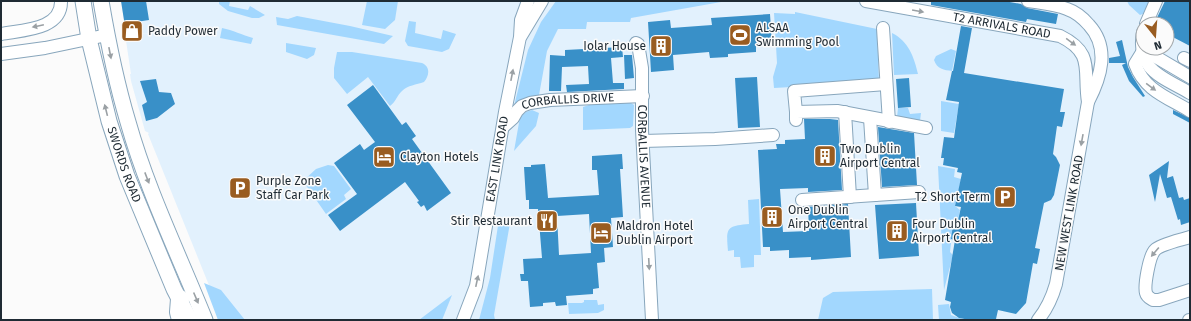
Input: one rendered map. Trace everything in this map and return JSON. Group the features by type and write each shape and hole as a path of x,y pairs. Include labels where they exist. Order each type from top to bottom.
{"highway":[{"path":"180,299 179,312 181,320"}],"main road":[{"name":"SWORDS ROAD","path":"84,1 89,39 109,121 127,176 190,320"},
{"name":"SWORDS ROAD","path":"102,1 107,35 120,94 137,150 152,192 205,320"}],"street":[{"path":"1,34 45,25 59,14 61,1"},
{"name":"EAST LINK ROAD","path":"464,319 476,286 506,104 520,37 521,20 528,1"},
{"path":"520,37 542,1"},
{"name":"T2 ARRIVALS ROAD","path":"866,1 1060,36 1073,43 1082,55 1087,68 1086,91 1088,102"},
{"path":"1028,1 1066,8 1086,22 1096,35 1101,50 1101,66 1094,90 1088,102"},
{"path":"1149,16 1156,1"},
{"path":"883,28 889,122"},
{"path":"1,54 45,48 107,35"},
{"name":"CORBALLIS AVENUE","path":"636,43 638,44 640,56 643,96 643,141 652,320"},
{"path":"1139,56 1135,64 1145,83 1190,111"},
{"path":"1146,56 1147,65 1152,70 1190,93"},
{"path":"1155,56 1190,77"},
{"path":"886,84 794,91 796,116 837,111 926,128"},
{"name":"CORBALLIS DRIVE","path":"503,127 513,118 522,106 530,104 550,100 643,96"},
{"name":"NEW WEST LINK ROAD","path":"1038,320 1046,309 1056,284 1088,102"},
{"path":"845,112 850,197"},
{"path":"870,118 875,195"},
{"path":"643,141 715,139 773,135"},
{"path":"802,200 919,192"},
{"path":"1190,237 1160,247 1154,251 1149,264 1146,294 1152,300 1159,300 1190,290"}],"shaded area":[{"path":"121,1 1190,1 1190,320 223,320 148,134 149,133 145,131 131,81 125,34 151,34 126,33"},
{"path":"219,1 230,1 229,6 248,10 250,6 265,15 259,18 252,18 228,11 219,4"},
{"path":"367,1 398,1 395,20 385,29 362,25"},
{"path":"556,1 721,2 631,18 630,22 587,22 586,29 558,29 547,51 539,95 527,98 514,106 528,50 541,22"},
{"path":"1127,1 1151,1 1145,13 1140,15 1129,5"},
{"path":"795,12 877,29 879,82 774,88 773,77 777,63 774,13 795,14"},
{"path":"297,16 393,36 384,44 277,25 276,17 288,19"},
{"path":"409,21 416,22 415,33 441,39 443,30 456,34 449,49 442,52 408,46 405,41"},
{"path":"222,28 253,38 251,44 220,38"},
{"path":"892,33 898,36 910,50 918,74 894,75"},
{"path":"286,43 316,48 314,55 307,59 286,52"},
{"path":"951,49 956,51 952,71 939,67 934,60 936,56"},
{"path":"337,52 352,52 422,63 427,67 428,74 424,82 404,89 390,106 368,77 347,94 334,78"},
{"path":"941,101 959,104 954,133 941,131"},
{"path":"631,103 634,105 633,126 630,128 583,130 583,107 592,104"},
{"path":"898,108 908,108 910,114 921,113 920,121 897,117"},
{"path":"532,110 539,113 536,126 514,151 520,117 526,112"},
{"path":"328,165 334,166 351,189 344,195 346,199 326,214 303,181 316,169"},
{"path":"938,166 955,169 954,177 961,179 955,206 960,210 957,225 953,225 950,252 953,255 944,290"},
{"path":"759,199 761,255 754,255 754,267 741,268 740,257 734,257 734,250 728,251 728,233 732,227 749,224 748,200"},
{"path":"516,218 510,223 494,315 495,320 479,320 490,278 499,219"},
{"path":"204,283 221,290 245,320 218,320"},
{"path":"932,289 933,320 818,320 823,298 833,292"},
{"path":"452,295 442,320 419,320"},
{"path":"584,300 597,300 598,305 604,304 604,310 598,313 569,314 568,303 582,303"},
{"path":"949,304 951,315 965,320 939,320 938,305"}],"building":[{"path":"121,1 146,1 149,20 136,22 139,34 126,33"},
{"path":"931,1 1004,1 1021,4 1027,8 1058,14 1056,24 1027,19 1026,22 931,5"},
{"path":"1165,1 1190,1 1190,46 1175,38 1175,16 1158,16"},
{"path":"770,14 772,44 756,45 756,52 728,54 728,57 710,58 709,52 673,55 674,70 651,72 648,22 670,20 671,28 712,25 711,18"},
{"name":"T2 Short Term","path":"961,26 972,28 964,73 1064,89 1060,112 1065,112 1062,127 1057,126 1053,154 1060,165 1054,195 1051,200 1044,203 1035,248 1040,249 1037,264 1033,263 1026,303 1016,314 998,310 996,319 994,320 970,320 959,318 952,313 950,307 951,302 945,300 955,240 951,239 953,225 957,225 961,207 955,206 962,173 957,172 958,168 943,165 944,158 941,158 944,137 954,138 959,102 946,100"},
{"path":"1122,40 1128,67 1145,96 1143,97 1129,81 1122,65 1126,63 1109,63 1109,58 1120,56 1116,42"},
{"path":"622,47 623,57 611,58 613,83 624,83 624,89 567,92 566,85 589,84 588,66 562,67 561,91 549,91 550,55 565,56 565,50"},
{"path":"624,55 632,55 634,78 625,79"},
{"path":"757,77 760,127 738,128 735,78"},
{"path":"909,78 911,107 898,108 896,79"},
{"path":"156,79 159,92 171,93 175,104 157,118 146,121 142,105 147,102 140,81"},
{"name":"Clayton Hotels","path":"373,85 402,125 406,122 416,136 412,139 451,193 427,211 424,205 421,207 417,202 419,201 405,182 340,231 328,215 357,194 334,163 360,144 364,150 375,142 347,105"},
{"path":"1173,110 1190,118 1190,123 1173,114"},
{"path":"804,119 838,120 842,190 808,192 808,188 780,189 783,232 809,231 808,207 848,204 851,257 811,260 811,257 789,258 789,250 770,251 770,247 763,247 758,150 777,149 776,144 785,144 785,140 805,139"},
{"path":"878,127 914,133 917,185 882,187"},
{"name":"Maldron Hotel Dublin Airport","path":"622,154 623,169 620,169 623,217 611,218 613,247 604,248 605,262 597,263 599,288 593,289 593,294 566,296 567,305 556,306 555,302 543,303 543,306 530,307 528,281 521,281 520,274 524,274 523,259 542,258 538,209 529,209 529,200 526,200 524,167 545,164 548,198 599,195 597,170 592,170 592,156","holes":["589,214 591,253 559,255 557,216"]},
{"path":"1169,161 1167,178 1173,176 1179,198 1183,197 1184,200 1190,198 1190,222 1181,225 1171,197 1167,198 1160,174 1155,202 1149,175"},
{"name":"Four Dublin Airport Central","path":"916,203 919,256 879,259 875,205"}],"place":[{"name":"Paddy Power","path":"132,31"},
{"name":"ALSAA Swimming Pool","path":"740,35"},
{"name":"Iolar House","path":"661,46"},
{"name":"Two Dublin Airport Central","path":"825,156"},
{"name":"Clayton Hotels","path":"384,157"},
{"name":"Purple Zone Staff Car Park","path":"240,188"},
{"name":"T2 Short Term","path":"1005,197"},
{"name":"One Dublin Airport Central","path":"772,217"},
{"name":"Stir Restaurant","path":"547,221"},
{"name":"Four Dublin Airport Central","path":"897,231"},
{"name":"Maldron Hotel Dublin Airport","path":"601,233"}]}
